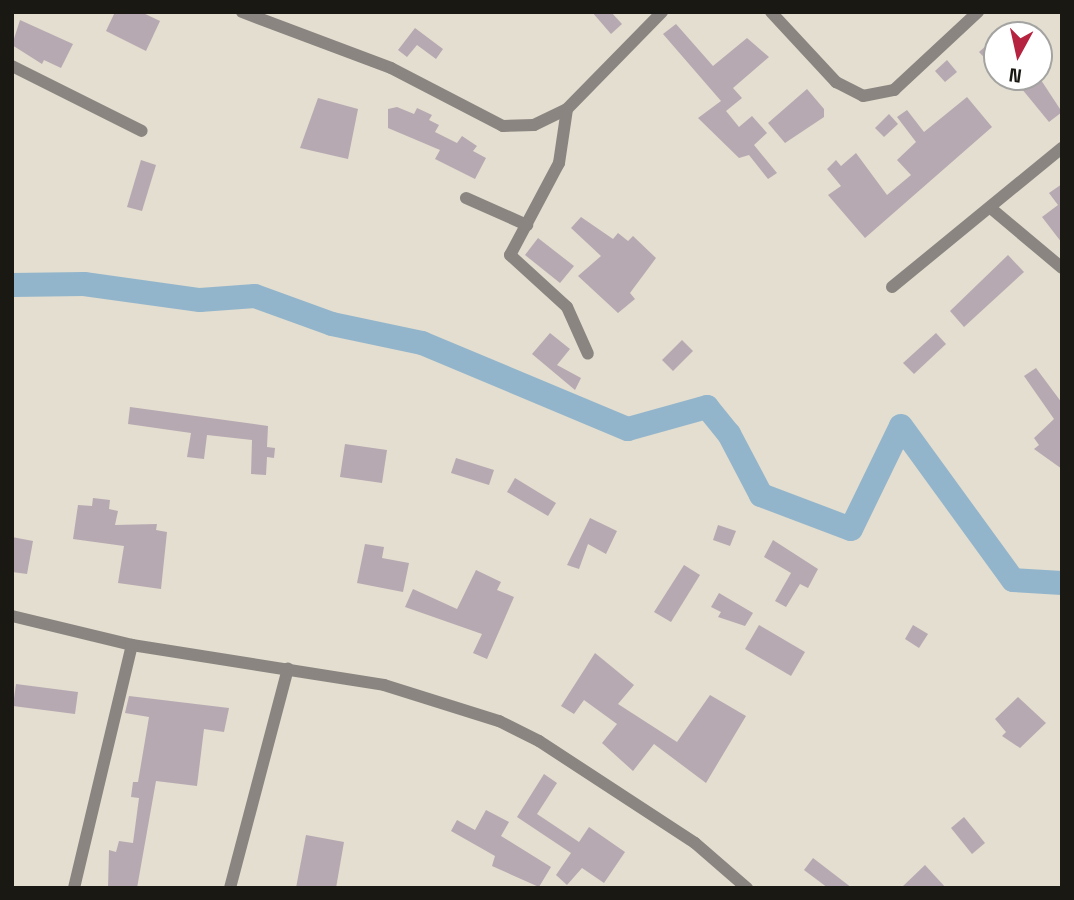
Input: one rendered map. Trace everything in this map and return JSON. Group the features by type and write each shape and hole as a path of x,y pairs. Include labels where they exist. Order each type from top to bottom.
{"street":[{"path":"242,12 391,68 503,127 534,125 567,109 662,12"},
{"path":"771,12 836,82 863,96 894,90 978,12"},
{"path":"12,66 142,131"},
{"path":"567,109 559,163 510,255 514,263 567,307 588,354"},
{"path":"892,287 993,209 1062,148"},
{"path":"466,198 527,225"},
{"path":"993,209 1062,268"},
{"path":"12,616 132,645 384,685 499,721 539,741 695,843 747,888"},
{"path":"74,888 132,645"},
{"path":"230,888 288,669"}],"building":[{"path":"115,12 141,12 160,21 146,51 106,31"},
{"path":"592,12 611,12 622,24 611,34"},
{"path":"20,20 73,44 61,68 44,60 42,64 12,45"},
{"path":"676,24 713,66 747,38 769,57 733,88 742,98 726,111 739,127 752,116 767,133 754,145 777,173 768,179 749,155 739,158 698,118 721,101 663,34"},
{"path":"415,28 443,49 436,59 417,45 407,57 398,50"},
{"path":"947,60 957,72 945,82 935,71"},
{"path":"807,89 824,109 824,117 785,143 768,123"},
{"path":"1024,91 1048,91 1062,112 1049,122"},
{"path":"967,97 992,127 865,238 828,195 841,186 827,169 836,160 841,166 856,153 887,195 911,175 897,160 916,142 897,117 907,110 924,132"},
{"path":"318,98 358,109 348,159 300,148"},
{"path":"397,107 414,114 417,108 432,115 429,120 439,125 435,132 457,143 462,136 477,146 473,151 486,158 475,179 435,159 440,150 388,128 388,109"},
{"path":"889,114 898,124 884,137 875,128"},
{"path":"141,160 156,165 142,211 127,207"},
{"path":"1062,184 1062,243 1042,217 1058,205 1049,193"},
{"path":"581,217 613,239 618,233 628,241 633,236 656,258 630,293 635,299 618,313 578,276 601,256 571,228"},
{"path":"538,238 574,266 560,283 525,255"},
{"path":"1008,255 1024,272 964,327 950,311"},
{"path":"550,333 570,349 557,365 581,378 575,390 532,354"},
{"path":"936,333 946,344 914,374 903,363"},
{"path":"682,340 693,351 673,371 662,360"},
{"path":"1036,368 1062,403 1062,469 1034,449 1039,445 1034,438 1054,419 1024,376"},
{"path":"130,407 268,426 267,447 275,448 274,458 267,457 266,475 251,474 252,440 207,435 204,459 187,457 191,433 128,424"},
{"path":"345,444 387,450 382,483 340,477"},
{"path":"456,458 494,470 489,485 451,473"},
{"path":"515,478 556,503 548,516 507,492"},
{"path":"93,498 110,500 109,509 118,511 115,525 157,524 156,530 167,532 161,589 118,583 124,546 73,539 78,505 92,506"},
{"path":"590,518 617,531 606,554 588,544 579,569 567,565"},
{"path":"718,525 736,531 730,546 713,540"},
{"path":"12,537 33,541 27,574 12,572"},
{"path":"773,540 818,569 808,588 800,584 786,607 775,601 791,573 764,557"},
{"path":"365,544 384,547 382,558 409,563 403,592 357,583"},
{"path":"684,565 700,575 671,622 654,612"},
{"path":"476,570 501,582 497,590 514,597 487,659 473,653 482,634 405,607 413,589 457,609"},
{"path":"719,593 753,613 745,626 718,617 721,612 711,607"},
{"path":"759,625 805,652 791,676 745,649"},
{"path":"913,625 928,634 919,648 905,639"},
{"path":"595,653 634,685 618,704 677,742 710,695 746,716 706,783 654,744 633,771 602,743 617,724 584,700 574,714 561,706"},
{"path":"16,684 78,692 75,714 13,706"},
{"path":"129,696 229,708 224,732 204,729 197,786 156,781 137,888 108,888 109,850 116,852 119,841 133,843 139,798 131,797 133,782 138,782 149,717 125,713"},
{"path":"1018,697 1046,723 1020,748 1002,736 1006,732 995,719"},
{"path":"544,774 557,783 537,814 579,842 589,827 625,852 604,883 582,868 567,885 556,875 571,853 517,817"},
{"path":"486,810 509,822 501,836 551,867 539,887 492,866 495,856 451,831 457,820 475,830"},
{"path":"964,817 985,843 972,854 951,828"},
{"path":"306,835 344,842 336,888 296,888"},
{"path":"813,858 852,888 828,888 804,870"},
{"path":"925,865 946,888 901,888"}],"waterway":[{"path":"12,285 84,284 200,300 255,296 332,324 422,343 628,429 707,407 729,434 761,495 851,529 901,426 1013,580 1062,583"}]}
